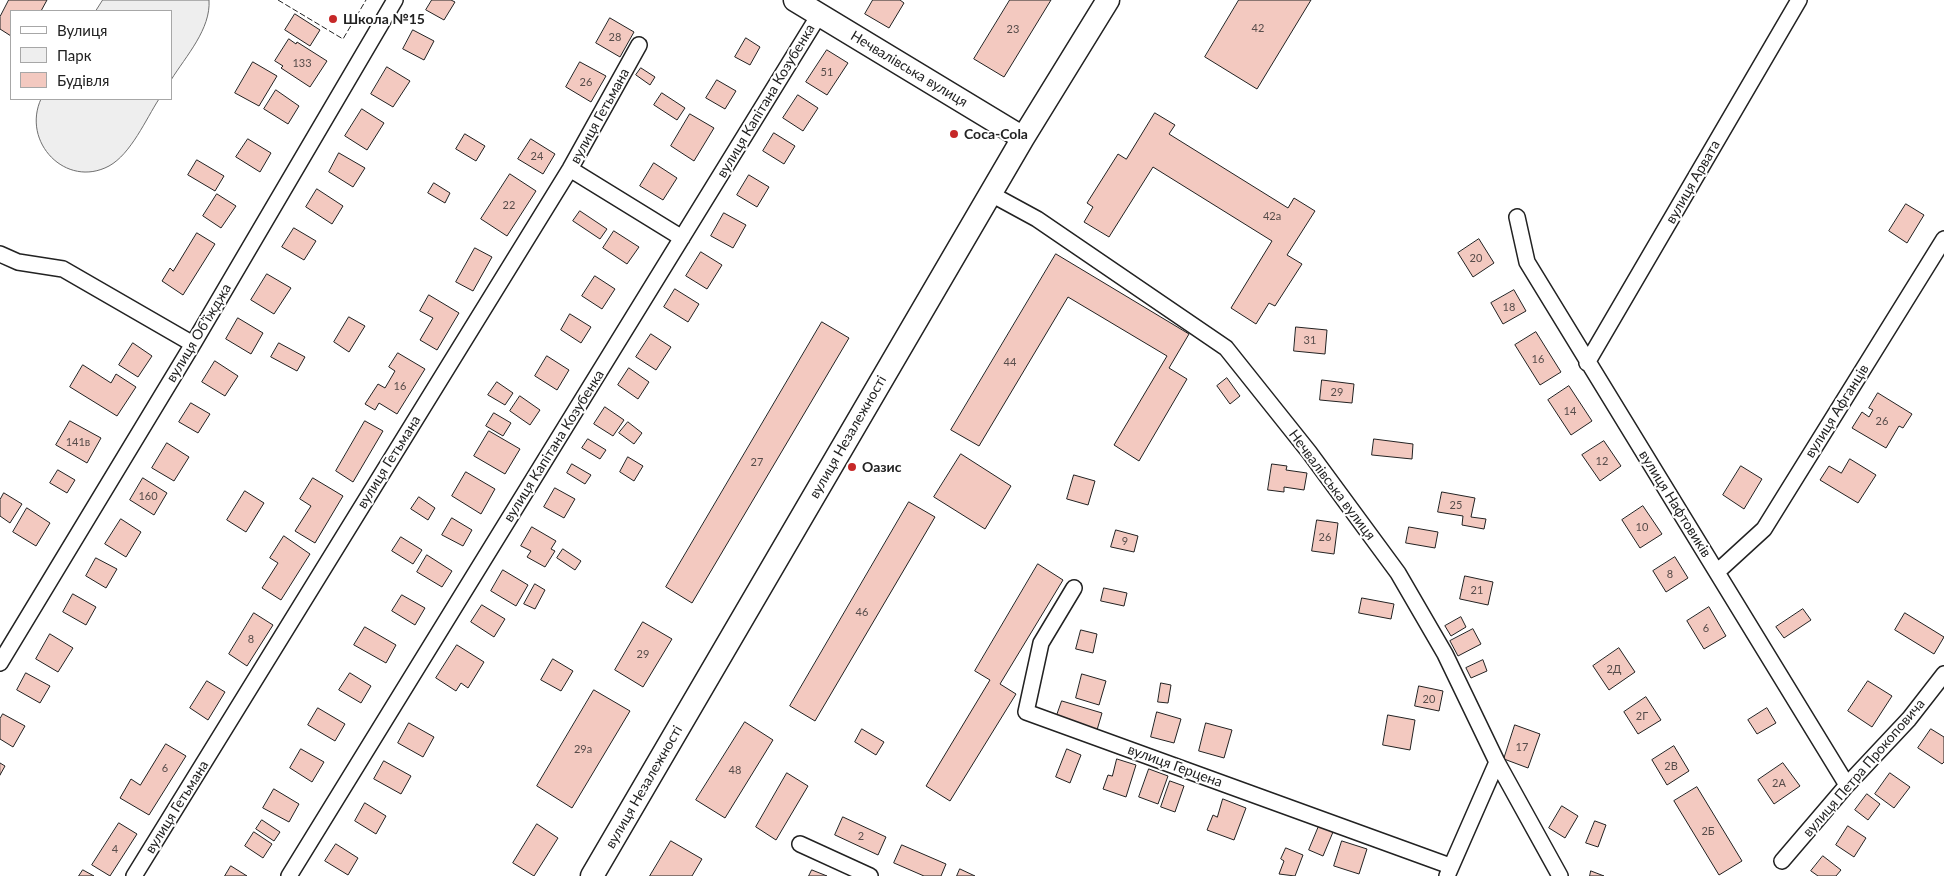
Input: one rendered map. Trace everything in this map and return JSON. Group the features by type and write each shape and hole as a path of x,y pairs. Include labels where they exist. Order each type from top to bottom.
{"street":[{"name":"вулиця Обʼїжджа","path":"0,663 193,344 394,0"},
{"name":"Нечвалівська вулиця","path":"795,0 1023,138"},
{"name":"вулиця Незалежності","path":"592,876 990,194 1108,0"},
{"name":"вулиця Арвата","path":"1588,363 1799,0"},
{"name":"вулиця Капітана Козубенка","path":"288,876 819,15"},
{"name":"вулиця Гетьмана","path":"134,876 570,169 639,45"},
{"path":"570,169 682,238"},
{"name":"Нечвалівська вулиця","path":"990,194 1037,219 1226,348 1308,452 1398,573 1445,654 1497,762 1560,876"},
{"name":"вулиця Нафтовиків","path":"1517,217 1527,262 1847,784"},
{"name":"вулиця Афганців","path":"1717,572 1764,529 1944,239"},
{"path":"0,254 18,262 63,269 193,344"},
{"name":"вулиця Герцена","path":"1074,588 1041,643 1026,712 1448,871"},
{"name":"вулиця Петра Прокоповича","path":"1782,861 1847,784 1909,719 1944,674"},
{"path":"1448,871 1497,762"},
{"path":"800,844 870,876"}],"green space":[{"path":"103,0 209,0 209,11 202,32 172,78 172,10 97,10"},
{"path":"41,100 158,100 137,136 124,153 109,166 93,171 77,171 63,166 51,157 42,145 37,131 36,115"}],"building":[{"path":"9,0 47,0 42,10 10,10 10,35 0,29 0,17"},
{"path":"432,0 451,0 455,2 444,20 426,10"},
{"path":"873,0 900,0 904,3 889,28 865,14"},
{"path":"1010,0 1051,0 1004,77 974,59"},
{"path":"1239,0 1311,0 1257,89 1205,57"},
{"path":"295,14 320,30 310,46 285,30"},
{"path":"610,18 634,32 620,57 596,43"},
{"path":"413,30 434,41 424,60 403,49"},
{"path":"746,38 760,47 750,65 735,57"},
{"path":"289,39 327,61 310,87 281,68 283,66 275,61"},
{"path":"827,50 848,63 827,95 806,82"},
{"path":"253,62 277,76 259,106 235,93"},
{"path":"580,62 606,76 591,102 566,87"},
{"path":"387,67 410,81 393,107 371,94"},
{"path":"641,68 655,77 650,85 636,75"},
{"path":"717,80 736,91 725,109 706,98"},
{"path":"276,90 299,106 288,124 264,109"},
{"path":"662,93 685,108 677,120 654,105"},
{"path":"798,95 818,108 803,131 783,118"},
{"path":"362,109 384,123 367,150 345,136"},
{"path":"1155,113 1175,125 1169,134 1288,208 1294,198 1315,211 1287,255 1302,264 1275,306 1269,303 1256,324 1231,308 1272,241 1153,167 1109,237 1084,222 1093,207 1087,203 1118,154 1126,159"},
{"path":"690,114 714,128 694,161 671,146"},
{"path":"774,133 795,146 784,164 763,151"},
{"path":"465,134 485,146 476,161 456,149"},
{"path":"248,139 271,153 260,172 236,157"},
{"path":"531,139 555,154 543,174 518,159"},
{"path":"339,153 365,168 353,187 329,172"},
{"path":"197,160 224,176 215,191 188,175"},
{"path":"654,163 677,178 663,200 640,186"},
{"path":"510,174 536,191 507,236 481,219"},
{"path":"749,175 769,187 757,207 737,195"},
{"path":"434,183 450,193 445,203 428,193"},
{"path":"317,189 343,206 332,224 306,207"},
{"path":"217,194 236,206 221,228 203,216"},
{"path":"1906,204 1924,215 1907,243 1889,231"},
{"path":"580,211 607,229 600,239 573,221"},
{"path":"724,213 746,225 733,248 711,236"},
{"path":"294,228 316,241 304,260 282,247"},
{"path":"614,231 639,247 627,264 603,248"},
{"path":"197,233 215,244 183,295 162,281 170,268 173,271"},
{"path":"1479,239 1494,263 1473,277 1458,253"},
{"path":"475,248 492,257 473,291 456,282"},
{"path":"701,252 722,265 707,289 686,276"},
{"path":"1056,254 1189,334 1169,368 1187,379 1139,461 1114,445 1167,356 1068,297 979,446 951,430"},
{"path":"267,274 291,288 274,314 251,300"},
{"path":"595,276 615,289 602,309 582,296"},
{"path":"675,289 699,304 688,322 664,307"},
{"path":"1514,290 1526,311 1503,324 1491,303"},
{"path":"429,295 459,313 437,350 420,340 433,318 420,311"},
{"path":"570,314 591,327 581,343 561,330"},
{"path":"349,317 365,326 349,352 334,342"},
{"path":"238,318 263,333 251,354 226,339"},
{"path":"822,322 849,338 692,603 666,587"},
{"path":"1296,327 1327,330 1325,354 1294,351"},
{"path":"1536,332 1561,372 1540,385 1515,345"},
{"path":"651,334 671,347 656,370 636,357"},
{"path":"133,343 152,356 138,377 119,365"},
{"path":"279,343 305,357 297,371 271,357"},
{"path":"398,353 425,369 397,414 379,403 375,410 365,404 378,384 385,388 395,371 389,367"},
{"path":"547,356 569,370 557,390 535,376"},
{"path":"215,361 238,376 225,396 202,382"},
{"path":"83,365 111,383 116,374 136,387 117,416 70,387"},
{"path":"629,368 649,382 638,399 618,385"},
{"path":"1227,378 1240,396 1230,404 1217,386"},
{"path":"1322,380 1354,384 1352,403 1320,400"},
{"path":"497,382 513,393 505,405 488,395"},
{"path":"1569,386 1592,421 1571,435 1548,400"},
{"path":"1878,393 1912,414 1903,428 1899,426 1886,448 1852,428 1862,412 1869,417 1873,410 1869,408"},
{"path":"520,396 540,410 530,425 510,411"},
{"path":"191,403 210,414 198,433 179,422"},
{"path":"605,407 624,420 613,436 594,424"},
{"path":"494,413 511,423 503,436 486,426"},
{"path":"70,421 101,438 87,463 56,445"},
{"path":"365,421 383,431 353,482 336,471"},
{"path":"628,422 642,433 634,444 619,433"},
{"path":"489,431 520,449 505,474 474,456"},
{"path":"588,439 606,450 600,459 582,448"},
{"path":"1374,439 1413,444 1412,459 1372,455"},
{"path":"1604,441 1621,466 1600,481 1582,455"},
{"path":"167,443 189,457 174,481 152,468"},
{"path":"961,454 1011,486 985,529 934,497"},
{"path":"628,457 643,466 634,481 620,472"},
{"path":"1850,459 1876,475 1858,503 1820,480 1829,466 1841,473"},
{"path":"572,464 591,475 585,484 567,473"},
{"path":"1272,464 1287,466 1286,470 1307,473 1304,490 1284,487 1284,492 1268,490"},
{"path":"1741,466 1762,479 1744,509 1723,495"},
{"path":"58,470 75,480 67,493 50,483"},
{"path":"466,472 495,489 481,514 452,496"},
{"path":"1074,475 1095,481 1088,505 1067,499"},
{"path":"143,478 167,493 154,515 130,500"},
{"path":"313,478 343,496 315,543 295,531 311,506 300,499"},
{"path":"555,488 575,499 564,518 544,507"},
{"path":"245,491 264,503 246,532 227,520"},
{"path":"1442,492 1475,498 1471,517 1486,519 1484,529 1462,525 1463,516 1438,512"},
{"path":"4,493 22,504 10,523 0,516 0,500"},
{"path":"419,497 435,508 428,520 411,509"},
{"path":"909,502 935,517 815,721 790,706"},
{"path":"1643,506 1662,534 1640,548 1622,520"},
{"path":"27,508 50,523 36,546 13,532"},
{"path":"452,518 472,530 463,546 442,535"},
{"path":"121,519 141,532 126,557 105,544"},
{"path":"1317,520 1338,523 1334,554 1312,551"},
{"path":"532,527 556,541 551,549 555,551 545,567 527,557 531,551 521,546"},
{"path":"1409,527 1438,532 1435,548 1406,543"},
{"path":"1116,530 1138,536 1134,552 1111,547"},
{"path":"284,536 310,554 281,600 262,588 278,563 270,558"},
{"path":"401,537 422,550 413,564 392,551"},
{"path":"563,549 581,561 575,570 557,558"},
{"path":"427,555 452,571 442,587 417,572"},
{"path":"1675,557 1688,578 1666,592 1653,571"},
{"path":"96,558 117,569 106,588 86,576"},
{"path":"1038,564 1063,580 1000,684 1016,694 950,801 926,786 990,680 975,671"},
{"path":"503,570 528,585 516,606 491,591"},
{"path":"1465,576 1493,582 1488,605 1460,599"},
{"path":"535,584 545,590 535,609 524,604"},
{"path":"1104,588 1127,593 1124,606 1101,601"},
{"path":"73,594 96,607 86,625 63,612"},
{"path":"402,595 425,608 415,625 392,611"},
{"path":"1362,598 1394,604 1391,619 1359,613"},
{"path":"482,605 505,619 494,637 471,622"},
{"path":"1709,607 1726,636 1704,649 1687,621"},
{"path":"1803,609 1811,620 1784,638 1776,627"},
{"path":"254,613 273,625 247,666 229,654"},
{"path":"1905,613 1944,637 1934,654 1895,630"},
{"path":"1461,617 1466,627 1451,636 1445,626"},
{"path":"643,622 672,639 643,687 615,670"},
{"path":"365,627 396,645 386,663 354,645"},
{"path":"1473,629 1481,644 1458,656 1450,641"},
{"path":"1081,630 1097,634 1093,653 1076,649"},
{"path":"50,634 73,648 58,672 36,659"},
{"path":"457,645 484,662 468,688 461,683 456,691 436,678"},
{"path":"1619,648 1635,672 1609,690 1593,666"},
{"path":"553,659 573,671 561,691 541,680"},
{"path":"1483,660 1487,671 1471,678 1466,668"},
{"path":"26,673 50,686 40,703 17,690"},
{"path":"350,673 371,686 361,703 339,690"},
{"path":"1082,674 1106,681 1099,705 1076,698"},
{"path":"207,681 225,692 208,720 190,708"},
{"path":"1868,681 1892,696 1872,727 1848,711"},
{"path":"1161,683 1171,685 1168,703 1158,702"},
{"path":"1419,686 1443,691 1439,711 1415,706"},
{"path":"594,690 630,711 572,808 537,786"},
{"path":"1646,697 1661,720 1638,734 1624,712"},
{"path":"1062,701 1102,713 1097,730 1056,718"},
{"path":"318,708 345,724 335,741 308,725"},
{"path":"1767,708 1776,723 1757,734 1748,720"},
{"path":"1157,712 1181,719 1174,743 1151,737"},
{"path":"3,714 25,726 13,747 0,739 0,719"},
{"path":"1388,715 1415,720 1410,750 1383,745"},
{"path":"745,722 773,740 725,818 696,800"},
{"path":"409,723 434,737 423,757 398,743"},
{"path":"1206,723 1232,730 1224,758 1199,751"},
{"path":"1515,725 1540,734 1528,768 1504,759"},
{"path":"862,729 884,742 876,755 855,742"},
{"path":"1931,729 1944,737 1944,762 1942,764 1918,748"},
{"path":"166,744 186,756 149,815 120,798 131,779 140,785"},
{"path":"1674,746 1689,771 1667,785 1652,760"},
{"path":"301,749 324,762 312,782 290,768"},
{"path":"1067,749 1081,755 1070,783 1056,777"},
{"path":"1117,759 1136,765 1126,797 1103,789 1108,775 1112,776"},
{"path":"384,761 411,776 401,794 374,779"},
{"path":"0,763 5,766 0,775"},
{"path":"1783,763 1800,786 1774,804 1758,780"},
{"path":"1149,769 1168,776 1158,804 1139,797"},
{"path":"787,773 808,786 776,840 756,827"},
{"path":"1890,773 1910,787 1894,808 1875,794"},
{"path":"1170,781 1184,786 1175,812 1161,807"},
{"path":"1697,787 1742,861 1719,875 1674,801"},
{"path":"274,789 299,804 289,822 263,808"},
{"path":"1867,794 1880,804 1868,820 1855,810"},
{"path":"1223,799 1246,808 1234,840 1207,830 1213,815 1217,817"},
{"path":"365,803 386,816 376,834 355,821"},
{"path":"1562,806 1578,816 1565,838 1549,828"},
{"path":"843,817 886,837 878,855 835,835"},
{"path":"262,820 280,832 274,841 256,829"},
{"path":"1595,821 1606,825 1598,847 1586,843"},
{"path":"119,823 137,834 110,876 92,865"},
{"path":"537,824 558,838 534,876 513,863"},
{"path":"1319,826 1333,832 1323,856 1309,850"},
{"path":"1848,826 1866,838 1854,857 1836,845"},
{"path":"254,832 272,844 263,858 245,846"},
{"path":"671,841 702,859 692,876 650,876"},
{"path":"1342,841 1367,849 1359,874 1334,866"},
{"path":"336,844 358,858 348,875 325,861"},
{"path":"902,845 946,864 941,876 924,876 894,863"},
{"path":"1286,848 1303,855 1295,876 1279,874 1284,861 1281,859"},
{"path":"1823,856 1841,870 1836,876 1818,876 1811,871"},
{"path":"231,866 247,876 225,876"},
{"path":"960,869 975,876 957,876"},
{"path":"83,870 94,876 79,876"},
{"path":"812,870 827,876 809,876"},
{"path":"1591,871 1604,876 1590,876"}],"fence":[{"path":"278,0 343,39 366,0"}],"place":[{"name":"Школа №15","path":"333,19"},
{"name":"Coca-Cola","path":"954,134"},
{"name":"Оазис","path":"852,467"}]}
